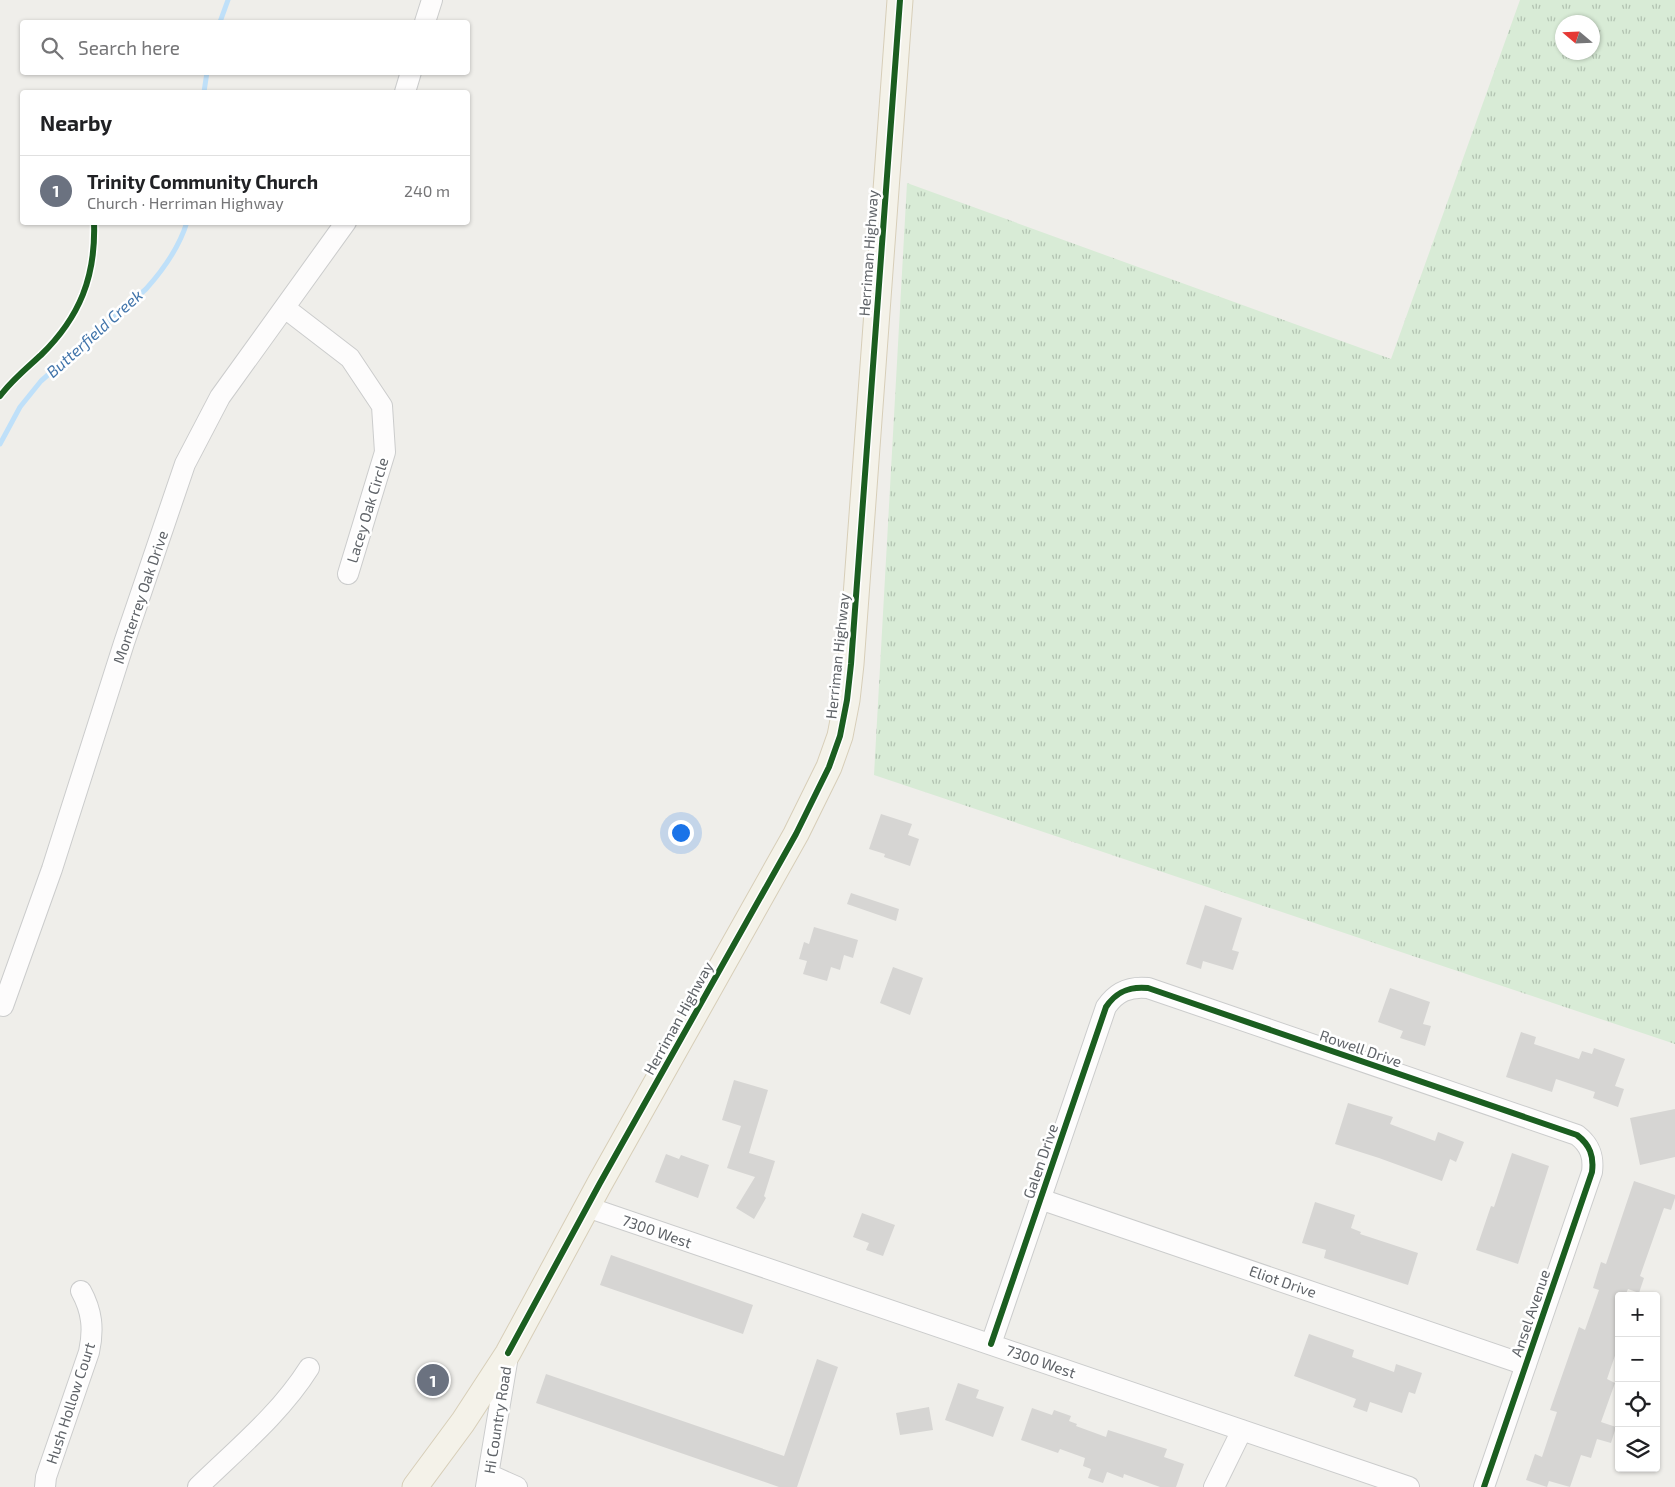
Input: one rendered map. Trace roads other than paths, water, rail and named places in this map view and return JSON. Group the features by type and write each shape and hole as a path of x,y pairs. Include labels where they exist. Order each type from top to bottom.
{"main road":[{"name":"Herriman Highway","path":"415,1487 463,1422 508,1352 796,834 829,767 840,736 851,664 900,0"}],"street":[{"path":"426,20 432,0"},
{"path":"406,90 409,75"},
{"name":"Monterrey Oak Drive","path":"3,1006 52,869 124,643 185,464 220,397 344,225"},
{"name":"Lacey Oak Circle","path":"285,308 350,358 382,406 385,452 348,574"},
{"name":"Rowell Drive","path":"1122,991 1139,987 1148,988 1577,1135 1588,1146"},
{"name":"Galen Drive","path":"991,1344 1106,1007 1122,991"},
{"name":"Ansel Avenue","path":"1484,1487 1592,1172 1592,1154 1588,1146"},
{"name":"Eliot Drive","path":"1040,1199 1526,1364"},
{"name":"7300 West","path":"587,1207 1409,1487"},
{"name":"Hush Hollow Court","path":"45,1487 46,1477 92,1340 91,1317 81,1291"},
{"name":"Hi Country Road","path":"488,1481 508,1352"},
{"path":"198,1487 275,1412 310,1368"},
{"path":"1214,1487 1242,1430"},
{"path":"488,1481 517,1487"}],"waterway":[{"name":"Butterfield Creek","path":"221,20 228,0"},
{"name":"Butterfield Creek","path":"204,90 207,75"},
{"name":"Butterfield Creek","path":"0,444 20,407 41,381 153,281 165,266 186,225"}],"place":[{"name":"Trinity Community Church","path":"433,1380"}]}
